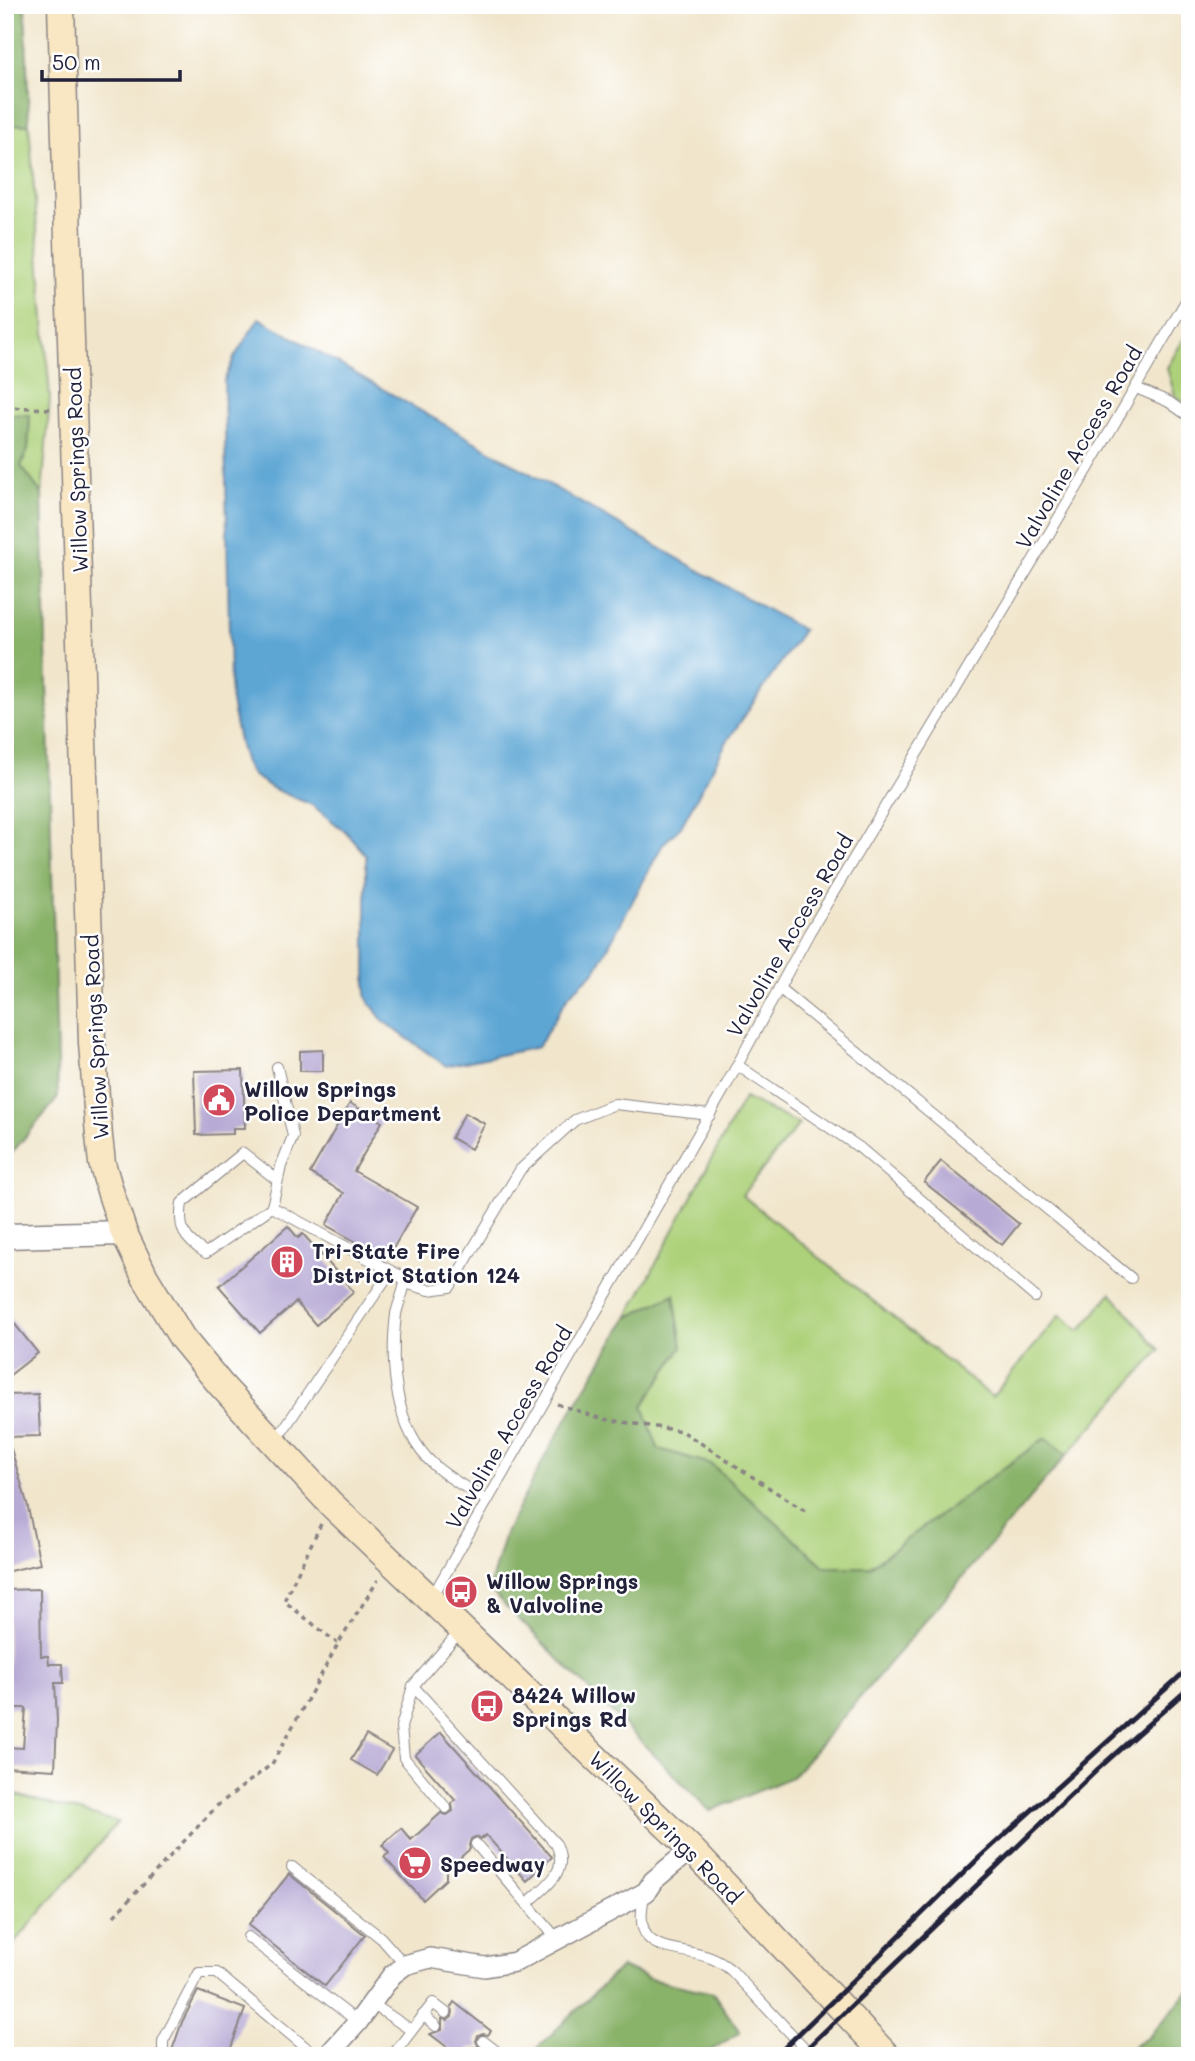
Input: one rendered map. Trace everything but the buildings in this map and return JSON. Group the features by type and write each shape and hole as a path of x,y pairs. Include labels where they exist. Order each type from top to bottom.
{"main road":[{"name":"Willow Springs Road","path":"61,5 95,1103 102,1163 124,1233 145,1277 183,1338 220,1384 331,1504 691,1849 887,2056"}],"street":[{"path":"5,1236 124,1233"},
{"path":"327,2056 358,2022 393,1975 405,1965 415,1960 430,1958 485,1967 515,1962 646,1892 653,1881 691,1849"}],"lane":[{"name":"Valvoline Access Road","path":"430,1600 709,1115 809,933 1190,294"},
{"path":"1136,388 1169,402 1190,417"},
{"path":"779,988 1131,1278"},
{"path":"737,1065 860,1148 1035,1297"},
{"path":"277,1067 293,1136 277,1180 272,1208 206,1253 188,1242 179,1220 182,1203 243,1153 277,1180"},
{"path":"272,1208 401,1276 405,1283 429,1290 450,1287 520,1170 575,1120 615,1104 709,1115"},
{"path":"275,1443 391,1271"},
{"path":"405,1283 397,1311 394,1370 397,1396 406,1423 433,1464 487,1501"},
{"path":"446,1808 404,1758 401,1727 413,1686 463,1629"},
{"path":"413,1686 556,1844 561,1855 561,1865 556,1874 527,1904"},
{"path":"476,1844 558,1940"},
{"path":"292,1867 381,1938 405,1965"},
{"path":"646,1892 641,1917 642,1928 648,1937 665,1948 710,1957 721,1963 732,1971 812,2056"},
{"path":"248,1937 358,2022"},
{"path":"163,2056 163,2041 199,1973 217,1973 316,2056"},
{"path":"371,2003 411,2030"},
{"path":"396,2056 396,2051 433,2003 446,2013"},
{"path":"423,2015 436,2026"},
{"path":"483,2041 494,2053"}],"path":[{"path":"5,407 74,410"},
{"path":"545,1401 603,1419 682,1431 808,1513"},
{"path":"331,1504 284,1601 338,1644"},
{"path":"114,1916 218,1805 272,1764 388,1559"}],"green space":[{"path":"5,5 25,5 29,124 5,126"},
{"path":"29,124 50,398 42,494 21,466 28,449 30,416 5,414 5,126"},
{"path":"1190,328 1190,405 1175,396 1167,368"},
{"path":"5,414 30,415 28,449 21,466 42,494 58,1098 5,1161"},
{"path":"744,1098 799,1124 742,1195 992,1397 1060,1315 1080,1331 1111,1293 1160,1350 1067,1455 1045,1438 869,1567 825,1567 711,1464 658,1449 643,1406 682,1347 674,1294 627,1318"},
{"path":"674,1294 682,1347 643,1406 658,1449 711,1464 825,1567 869,1567 1045,1438 1067,1455 792,1777 710,1811 489,1589 505,1533 548,1451 627,1318"},
{"path":"5,1792 118,1822 5,1954"},
{"path":"621,1967 650,1979 713,1993 740,2032 702,2056 529,2056"},
{"path":"1190,1990 1190,2056 1118,2056 1148,2037"}],"water":[{"path":"259,318 803,630 726,743 681,827 663,844 596,970 569,995 538,1047 446,1066 383,1021 366,997 366,855 347,833 312,805 274,789 252,775 245,763 231,702 224,381 235,356"}],"railway":[{"path":"776,2056 980,1857 1190,1667"},
{"path":"799,2056 1098,1769 1190,1687"}],"place":[{"name":"Willow Springs Police Department","path":"219,1100"},
{"name":"Tri-State Fire District Station 124","path":"287,1262"},
{"name":"Willow Springs & Valvoline","path":"461,1592"},
{"name":"8424 Willow Springs Rd","path":"487,1706"},
{"name":"Speedway","path":"415,1863"}]}
